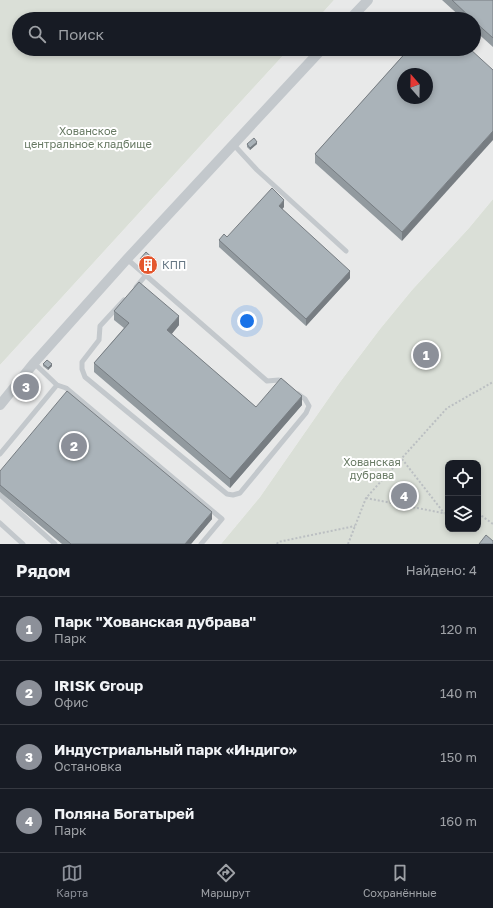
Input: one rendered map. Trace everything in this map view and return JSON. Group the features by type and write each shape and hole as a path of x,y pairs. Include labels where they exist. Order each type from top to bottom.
{"street":[{"path":"357,12 368,0"},
{"path":"0,406 34,363 127,259 316,56"}],"lane":[{"path":"234,145 257,170 346,251"},
{"path":"126,298 100,326 99,340 82,362 82,369 86,377 227,494 233,495 240,493 306,413 309,406 305,399 279,380 267,381 127,259"},
{"path":"131,292 146,276"},
{"path":"34,363 57,385 66,388 222,520 201,544"},
{"path":"0,454 57,385"},
{"path":"0,494 55,544"},
{"path":"0,523 23,544"}],"path":[{"path":"348,544 366,498 447,408 493,382"},
{"path":"402,459 445,514"},
{"path":"366,498 445,514"},
{"path":"481,515 493,524"},
{"path":"277,544 278,542 355,526"}],"shaded area":[{"path":"334,0 493,0 493,199 469,228 412,290 380,329 340,382 260,497 221,544 0,544 0,365 283,56 481,56 481,12 323,12"}],"green space":[{"name":"Хованское центральное кладбище","path":"0,0 334,0 323,12 12,12 12,56 283,56 0,365"},
{"name":"Хованская дубрава","path":"493,199 493,544 221,544 260,497 340,382 412,290 469,228"}],"building":[{"path":"452,0 493,0 493,38 481,27 481,12 465,12"},
{"path":"403,56 478,56 493,70 493,131 402,232 315,154"},
{"path":"254,138 257,142 250,148 247,144"},
{"path":"272,188 284,200 279,206 350,271 306,319 219,240 224,234 227,237"},
{"path":"146,252 157,262 151,268 140,259"},
{"path":"139,282 179,316 167,330 256,407 281,378 302,396 230,479 94,363 129,323 114,311"},
{"path":"47,360 52,364 48,368 43,364"},
{"path":"67,391 212,512 185,544 71,544 0,485 0,471"},
{"path":"486,535 493,541 493,544 479,544"}],"place":[{"name":"КПП","path":"148,265"},
{"name":"Парк \"Хованская дубрава\"","path":"426,355"},
{"name":"Индустриальный парк «Индиго»","path":"26,387"},
{"name":"IRISK Group","path":"74,446"},
{"name":"Поляна Богатырей","path":"404,496"}]}
